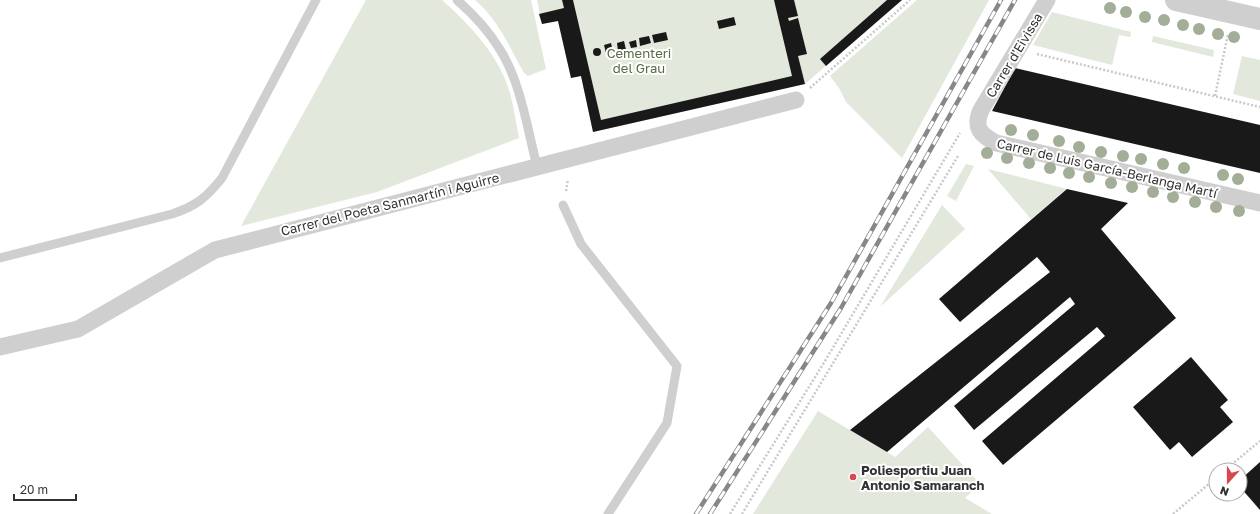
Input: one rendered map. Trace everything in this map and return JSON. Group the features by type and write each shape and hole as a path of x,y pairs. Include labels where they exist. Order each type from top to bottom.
{"street":[{"name":"Carrer d'Eivissa","path":"980,110 1047,0"},
{"path":"1176,0 1260,19"},
{"name":"Carrer del Poeta Sanmartín i Aguirre","path":"0,347 78,329 215,250 796,100"},
{"name":"Carrer de Luis García-Berlanga Martí","path":"980,110 978,117 979,130 983,137 996,143 1260,203"}],"lane":[{"path":"0,258 172,214 189,208 208,196 222,178 316,0"},
{"path":"457,0 484,27 500,49 518,93 537,166"},
{"path":"563,205 581,244 676,366 667,423 608,514"}],"path":[{"path":"796,100 910,0"},
{"path":"1215,96 1229,30"},
{"path":"1017,49 1260,106"},
{"path":"730,514 825,361 962,129"},
{"path":"742,514 958,156"},
{"path":"563,205 570,158"},
{"path":"1235,462 1260,441"},
{"path":"1174,514 1208,485"}],"green space":[{"path":"366,0 442,0 473,30 499,66 510,93 519,138 377,192 241,226"},
{"path":"475,0 531,0 546,69 528,76 524,73 491,16"},
{"name":"Cementeri del Grau","path":"537,0 902,0 805,84 593,132 581,76 571,78 558,21 542,24"},
{"path":"917,0 989,0 902,158 846,102 839,88 830,76"},
{"path":"1052,12 1131,32 1130,37 1119,35 1112,65 1033,45"},
{"path":"1153,36 1214,50 1213,57 1152,42"},
{"path":"1242,56 1260,60 1260,101 1233,94"},
{"path":"966,164 974,166 956,201 947,196"},
{"path":"988,169 1067,189 1031,219"},
{"path":"942,205 965,229 880,307"},
{"name":"Poliesportiu Juan Antonio Samaranch","path":"818,411 895,457 928,427 980,484 965,498 992,514 753,514"}],"building":[{"path":"562,0 573,0 601,120 792,76 774,0 794,0 798,16 788,18 789,21 798,18 807,54 798,56 805,84 593,132 581,76 571,78 558,21 542,24 539,14 564,8"},
{"path":"887,0 902,0 826,66 820,59"},
{"path":"734,17 736,25 719,29 717,21"},
{"path":"666,32 668,40 654,43 652,35"},
{"path":"649,36 651,43 640,46 639,38"},
{"path":"636,40 637,47 631,48 629,42"},
{"path":"624,41 626,50 618,51 617,43"},
{"path":"611,43 613,52 606,53 604,45"},
{"path":"597,48 600,49 600,55 597,56 594,55 593,52 594,49"},
{"path":"1015,68 1260,125 1260,173 992,111"},
{"path":"1067,189 1128,203 1101,229 1176,318 1003,465 982,441 1105,336 1097,327 974,430 954,406 1075,304 1070,297 887,452 850,430 1050,272 1037,257 960,322 939,299"},
{"path":"1191,357 1228,400 1220,407 1233,422 1192,457 1179,442 1170,450 1133,407"},
{"path":"1260,462 1260,510 1248,496 1248,473"}],"railway":[{"path":"696,514 831,303 1001,0"},
{"path":"710,514 841,308 1015,0"}],"place":[{"name":"Poliesportiu Juan Antonio Samaranch","path":"853,477"}]}
